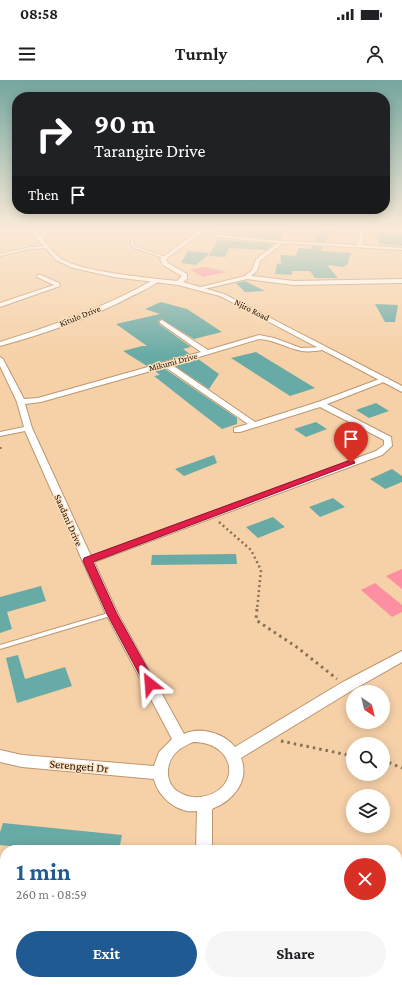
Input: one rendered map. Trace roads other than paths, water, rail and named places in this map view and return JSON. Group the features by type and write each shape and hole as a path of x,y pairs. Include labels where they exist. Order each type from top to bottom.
{"street":[{"name":"Njiro Road","path":"95,271 178,283 222,295 402,390"},
{"path":"178,271 185,275 184,279 178,283"},
{"path":"247,277 254,271"},
{"path":"0,305 57,286 57,284 40,276"},
{"path":"200,288 247,277 294,283 402,281"},
{"name":"Kitulo Drive","path":"0,344 80,317 142,289 157,280"},
{"path":"162,322 207,353"},
{"name":"Mikumi Drive","path":"21,402 38,400 207,353 261,336 300,350 323,348"},
{"name":"Saadani Drive","path":"0,359 21,402 28,428 112,614 180,740"},
{"path":"166,364 254,425"},
{"path":"237,430 321,404 385,380"},
{"path":"87,561 212,516 378,453 388,446 388,440 321,404"},
{"path":"0,434 28,428"},
{"path":"233,755 346,687 402,656"},
{"path":"192,736 204,736 216,740 226,746 233,755 237,770 233,785 226,794 205,804 191,804 179,800 169,793 162,784 159,773 160,763 164,754 171,746 180,740 192,736"},
{"name":"Serengeti Dr","path":"0,756 22,761 159,773"},
{"path":"204,845 205,804"}],"lane":[{"path":"0,647 112,614"}]}
